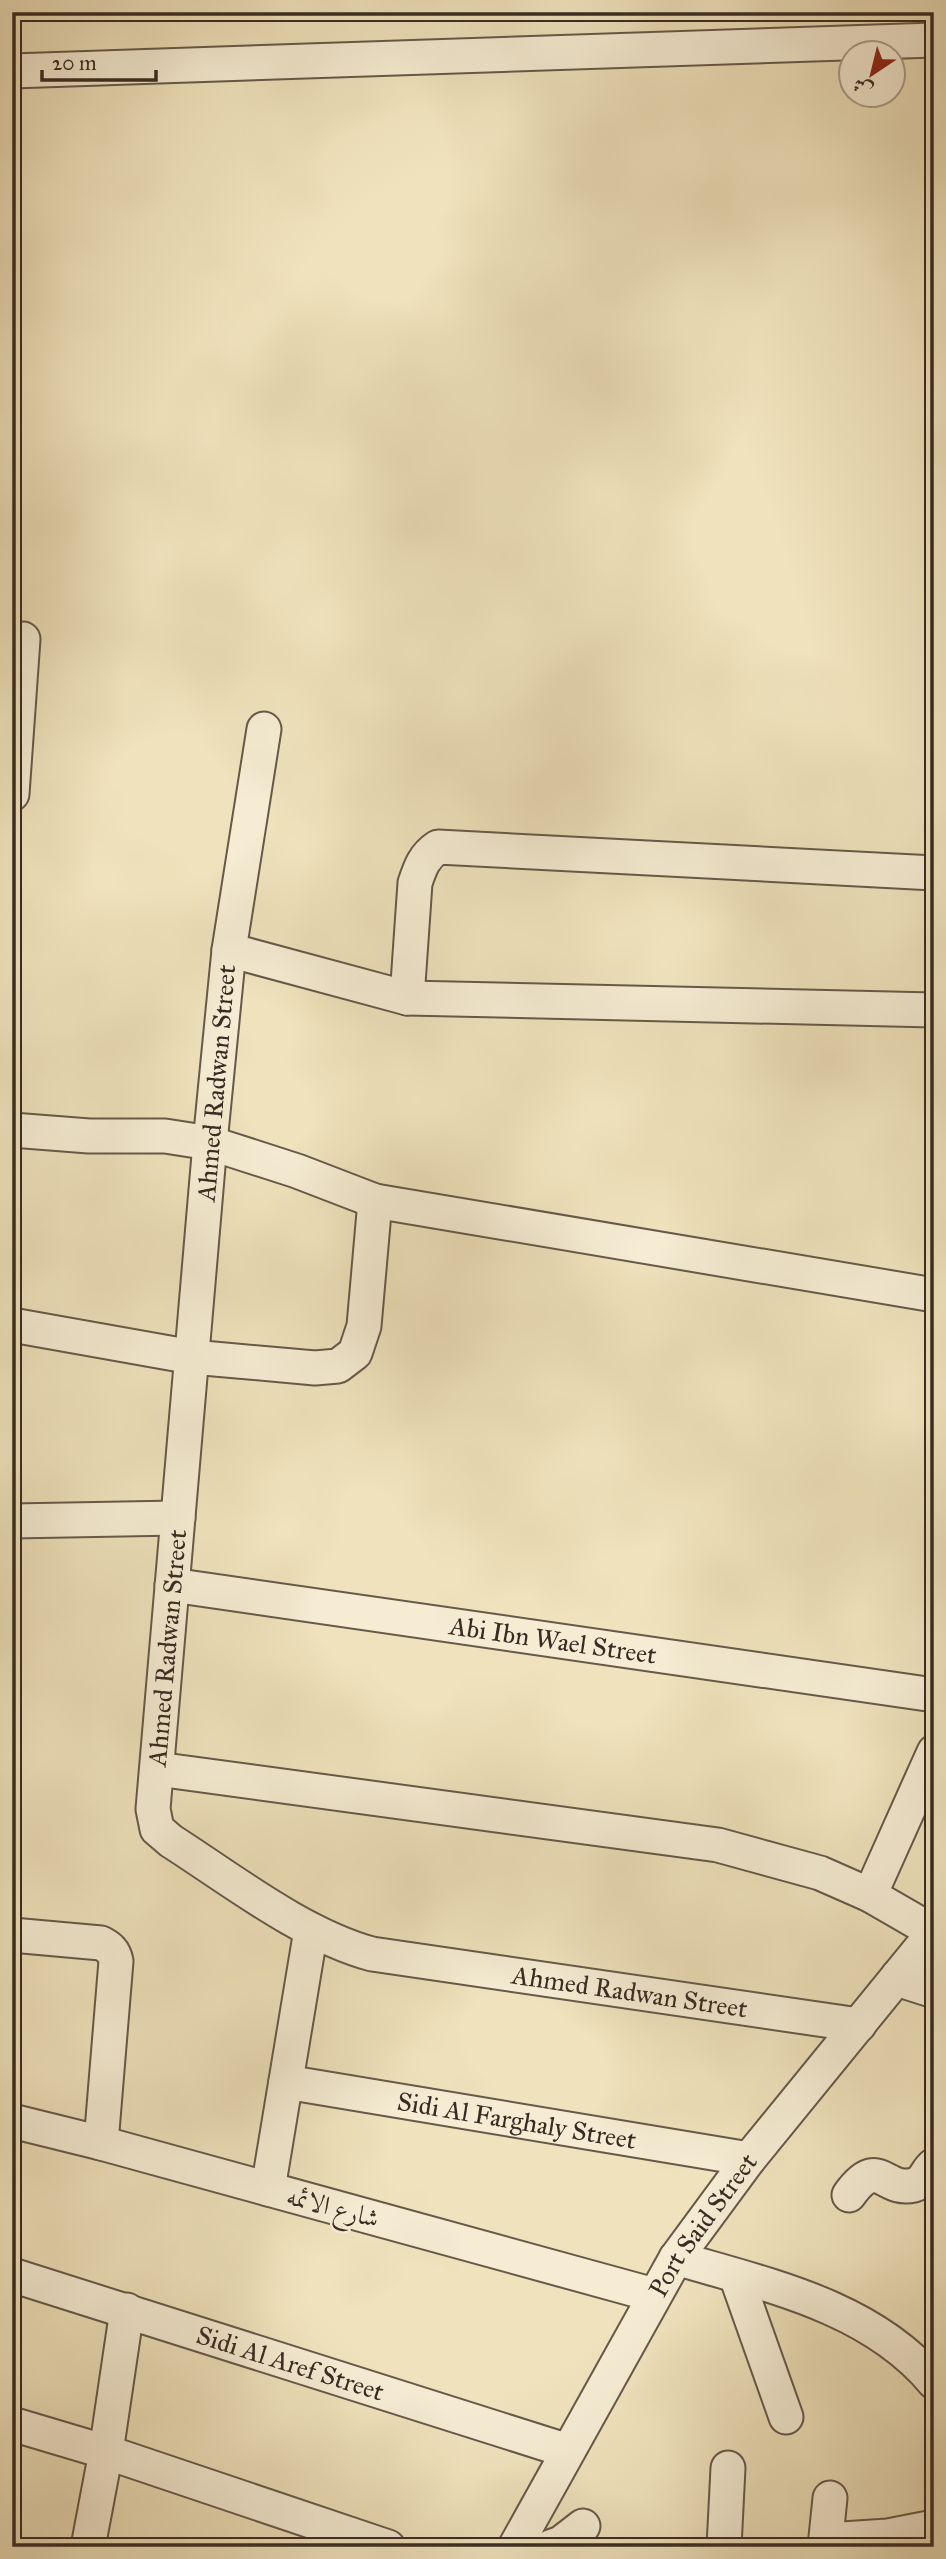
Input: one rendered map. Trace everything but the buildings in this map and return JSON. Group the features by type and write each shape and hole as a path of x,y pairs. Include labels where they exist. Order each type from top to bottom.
{"street":[{"path":"12,71 934,40"},
{"path":"12,794 15,722 23,639"},
{"name":"Ahmed Radwan Street","path":"264,729 229,950 210,1143 153,1809 157,1829 171,1841 312,1930 345,1946 372,1954 859,2025"},
{"path":"407,998 415,883 429,852 438,847 934,873"},
{"path":"229,950 407,998 934,1010"},
{"path":"12,1130 89,1136 165,1136 210,1143 297,1171 375,1201 934,1295"},
{"path":"12,1325 192,1357 315,1368 338,1366 355,1353 364,1326 375,1201"},
{"path":"12,1521 178,1518"},
{"name":"Abi Ibn Wael Street","path":"172,1585 934,1695"},
{"path":"870,1895 934,1752"},
{"path":"157,1769 718,1845 820,1873 870,1895 934,1932"},
{"path":"268,2189 312,1930"},
{"name":"Port Said Street","path":"514,2547 676,2258 748,2159 934,1932"},
{"path":"12,1935 101,1943 115,1955 101,2143"},
{"path":"898,1976 909,1983 934,1991"},
{"name":"Sidi Al Farghaly Street","path":"286,2082 748,2159"},
{"name":"شارع الائمه","path":"12,2120 654,2295"},
{"path":"849,2194 860,2179 867,2175 904,2185 916,2185 934,2165"},
{"path":"676,2258 837,2309 869,2327 900,2350 934,2382"},
{"name":"Sidi Al Aref Street","path":"12,2275 568,2451"},
{"path":"736,2276 786,2417"},
{"path":"88,2547 106,2452 127,2310"},
{"path":"12,2424 106,2452 388,2547"},
{"path":"724,2547 728,2468"},
{"path":"830,2498 825,2543 888,2536 934,2527"},
{"path":"550,2547 561,2543 583,2526"}]}
